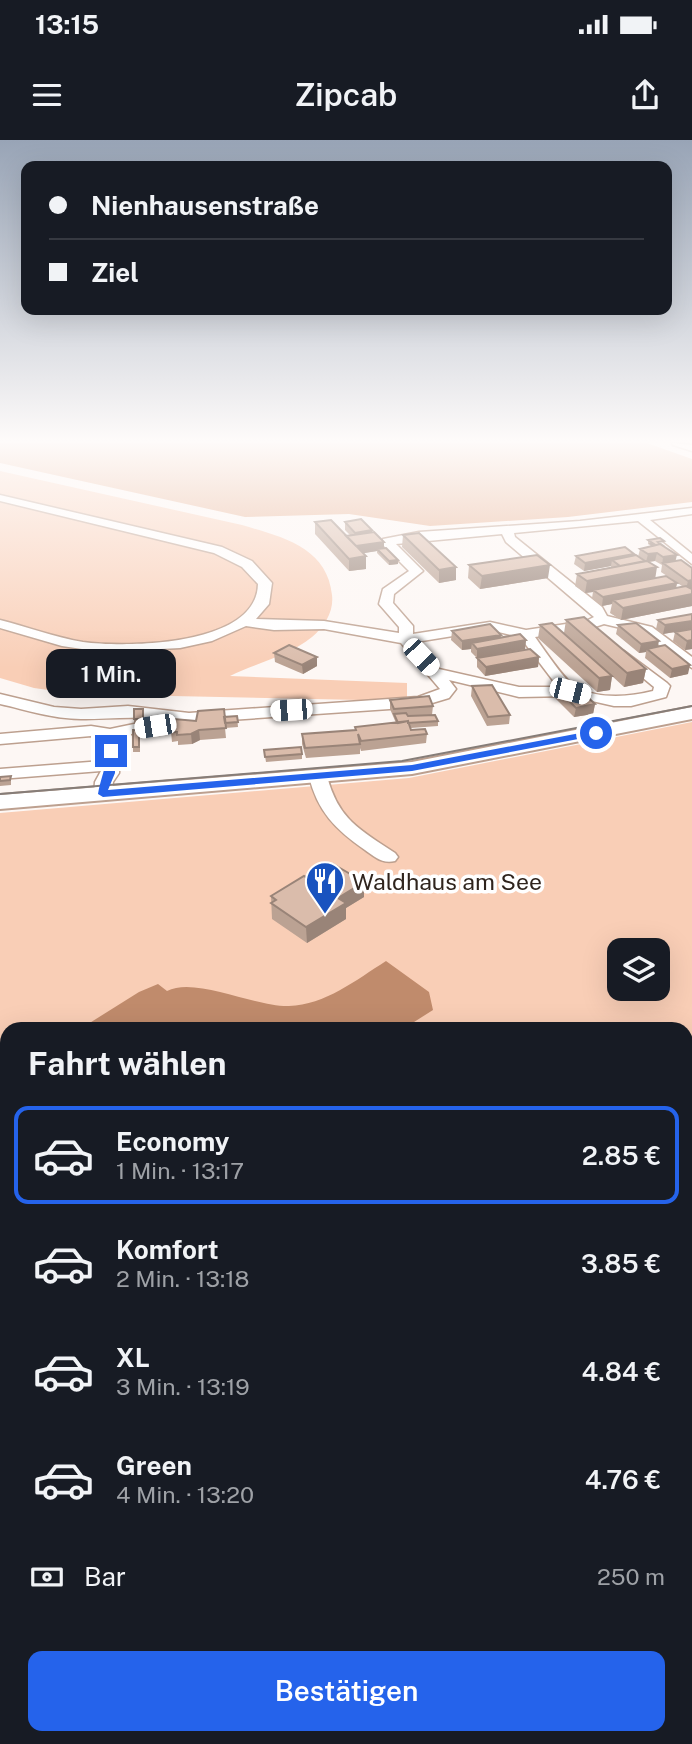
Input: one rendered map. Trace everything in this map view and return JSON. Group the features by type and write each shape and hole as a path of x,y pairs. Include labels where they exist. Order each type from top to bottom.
{"main road":[{"path":"0,802 318,776 457,761 692,713"}],"street":[{"path":"0,624 85,646 139,649 186,644 246,622 264,602 265,583 247,564 218,550 83,518"},
{"path":"103,794 111,765 111,737 116,732 189,718 419,702 443,695 448,689 407,639 406,626 386,604 388,592 417,571 387,542 419,536 507,531 641,518 692,561"},
{"path":"437,673 519,692 570,691 614,701 631,701 660,694 662,686 600,630 597,610 510,539 507,531"},
{"path":"246,622 274,626 324,625 407,639 489,626 508,628 525,634 647,630 692,664"},
{"path":"525,634 570,691"},
{"path":"0,699 54,712 82,714 128,710 189,718"},
{"path":"0,739 91,731 103,732 111,737"},
{"path":"0,774 111,765"},
{"path":"318,776 321,795 332,816 388,857"}],"shaded area":[{"path":"0,518 210,518 272,534 300,546 321,566 332,595 328,618 317,633 283,654 230,676 407,683 407,701 76,694 34,688 0,678"},
{"path":"375,518 555,518 430,526"},
{"path":"692,722 692,1022 0,1022 0,813 409,778"},
{"path":"386,961 429,992 433,1010 414,1022 91,1022 139,992 158,984 167,991 179,987 193,987 289,1006 315,1001 352,983"}],"building":[{"path":"361,519 372,530 355,533 345,522"},
{"path":"331,520 366,556 349,559 315,522"},
{"path":"374,532 384,542 356,546 346,536"},
{"path":"419,533 456,567 439,570 403,535"},
{"path":"660,538 664,541 658,542 665,547 660,544 653,546 648,540"},
{"path":"660,544 677,555 663,557 640,549"},
{"path":"625,547 634,554 585,563 576,556"},
{"path":"386,548 398,560 389,561 377,549"},
{"path":"537,555 550,565 482,576 469,565"},
{"path":"636,555 645,561 620,566 612,560"},
{"path":"681,560 692,568 692,580 688,581 663,563"},
{"path":"647,561 657,567 587,581 577,574"},
{"path":"666,576 677,583 603,597 593,590"},
{"path":"686,586 692,589 692,594 623,608 613,600"},
{"path":"692,614 692,621 665,625 658,620"},
{"path":"584,617 646,669 627,673 566,620"},
{"path":"552,623 612,676 599,678 540,625"},
{"path":"636,623 659,641 641,644 618,625"},
{"path":"490,624 501,635 462,641 452,631"},
{"path":"692,629 692,640 687,641 675,632"},
{"path":"520,634 526,640 477,649 472,643"},
{"path":"289,645 317,657 302,665 274,653"},
{"path":"665,645 690,665 672,669 647,649"},
{"path":"530,649 539,657 486,667 477,658"},
{"path":"572,683 595,704 576,708 554,686"},
{"path":"492,685 510,715 488,717 472,686"},
{"path":"429,696 433,706 394,709 390,700"},
{"path":"134,709 143,709 143,719 134,719"},
{"path":"224,709 226,728 199,730 191,734 177,735 177,732 171,732 174,719 196,721 198,711"},
{"path":"406,713 408,716 435,715 438,721 398,723 394,714"},
{"path":"237,716 238,722 225,723 224,717"},
{"path":"408,721 411,730 425,729 427,734 361,741 358,734 360,744 305,748 302,734 356,730 355,727"},
{"path":"133,730 139,730 139,747 133,747"},
{"path":"301,747 302,754 265,757 264,750"},
{"path":"11,776 10,780 0,781 0,777"},
{"path":"333,864 364,882 338,898 346,903 306,927 271,903 276,900 271,896 304,876 308,878"}],"tram line":[{"path":"0,794 402,761 692,706"}],"place":[{"name":"Waldhaus am See","path":"325,915"}],"route":[{"path":"111,751 110,773 104,782 103,794 412,768 596,733"}]}
